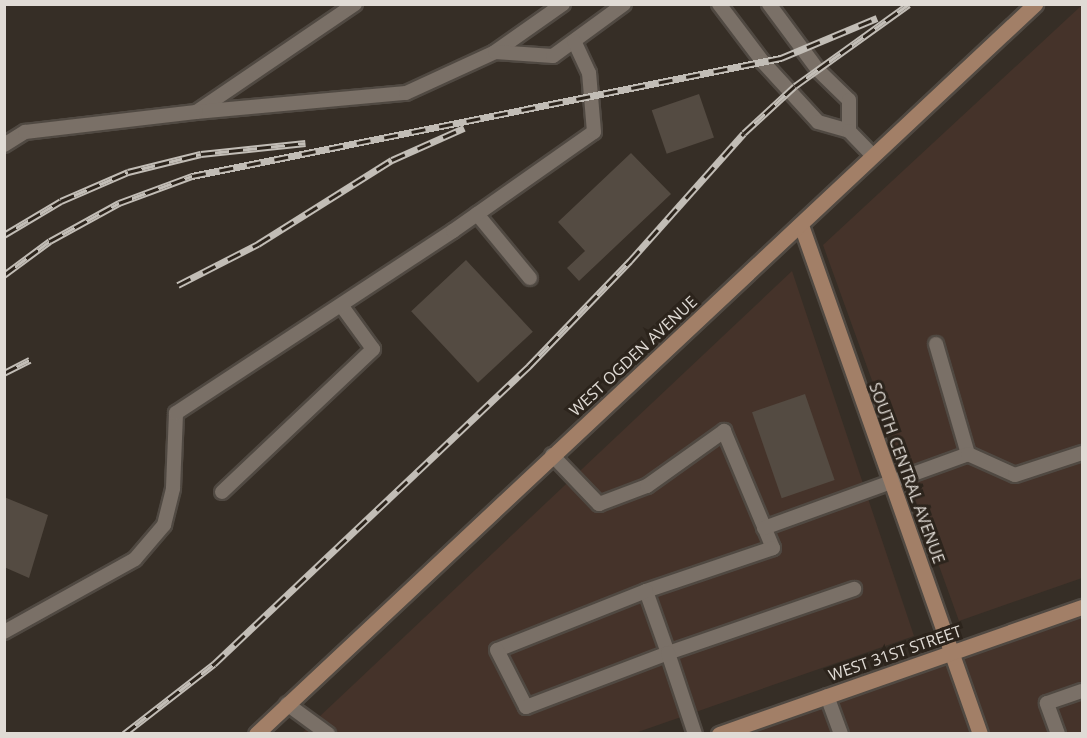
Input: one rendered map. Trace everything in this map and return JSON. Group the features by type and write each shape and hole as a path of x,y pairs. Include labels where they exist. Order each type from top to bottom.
{"main road":[{"name":"WEST OGDEN AVENUE","path":"256,734 1035,4"},
{"name":"SOUTH CENTRAL AVENUE","path":"801,225 980,734"},
{"name":"WEST 31ST STREET","path":"719,734 1083,608"}],"lane":[{"path":"196,112 355,4"},
{"path":"4,146 25,132 196,112 406,93 495,52 563,4"},
{"path":"495,52 553,56 624,4"},
{"path":"718,4 763,62 818,122 849,130 873,156"},
{"path":"769,4 818,70 849,100 849,130"},
{"path":"4,632 135,559 164,525 173,488 176,413 477,214 594,132 589,73 574,41"},
{"path":"477,214 530,278"},
{"path":"222,492 373,349 341,305"},
{"path":"936,344 969,454"},
{"path":"552,455 598,504 647,486 724,431 773,548 646,591 496,650 526,707 669,653 854,589"},
{"path":"764,528 969,454 1015,475 1083,453"},
{"path":"646,591 695,734"},
{"path":"1058,734 1047,703 1083,691"},
{"path":"827,696 841,734"},
{"path":"287,704 328,734"}],"shaded area":[{"path":"1082,5 1082,578 959,621 823,245"},
{"path":"792,271 914,636 635,733 301,734"},
{"path":"1082,613 1082,733 736,733"}],"building":[{"path":"699,94 714,137 667,154 652,110"},
{"path":"631,153 671,194 579,281 567,268 585,251 558,222"},
{"path":"466,260 533,332 478,383 411,311"},
{"path":"805,394 835,480 782,498 752,412"},
{"path":"4,497 48,515 29,578 4,567"}],"railway":[{"path":"124,734 214,664 529,366 630,261 744,133 795,86 909,4"},
{"path":"4,275 50,241 119,203 192,176 781,58 877,18"},
{"path":"178,285 258,244 392,160 464,128"},
{"path":"4,235 61,201 128,172 201,154 305,143"},
{"path":"4,373 30,360"}]}
